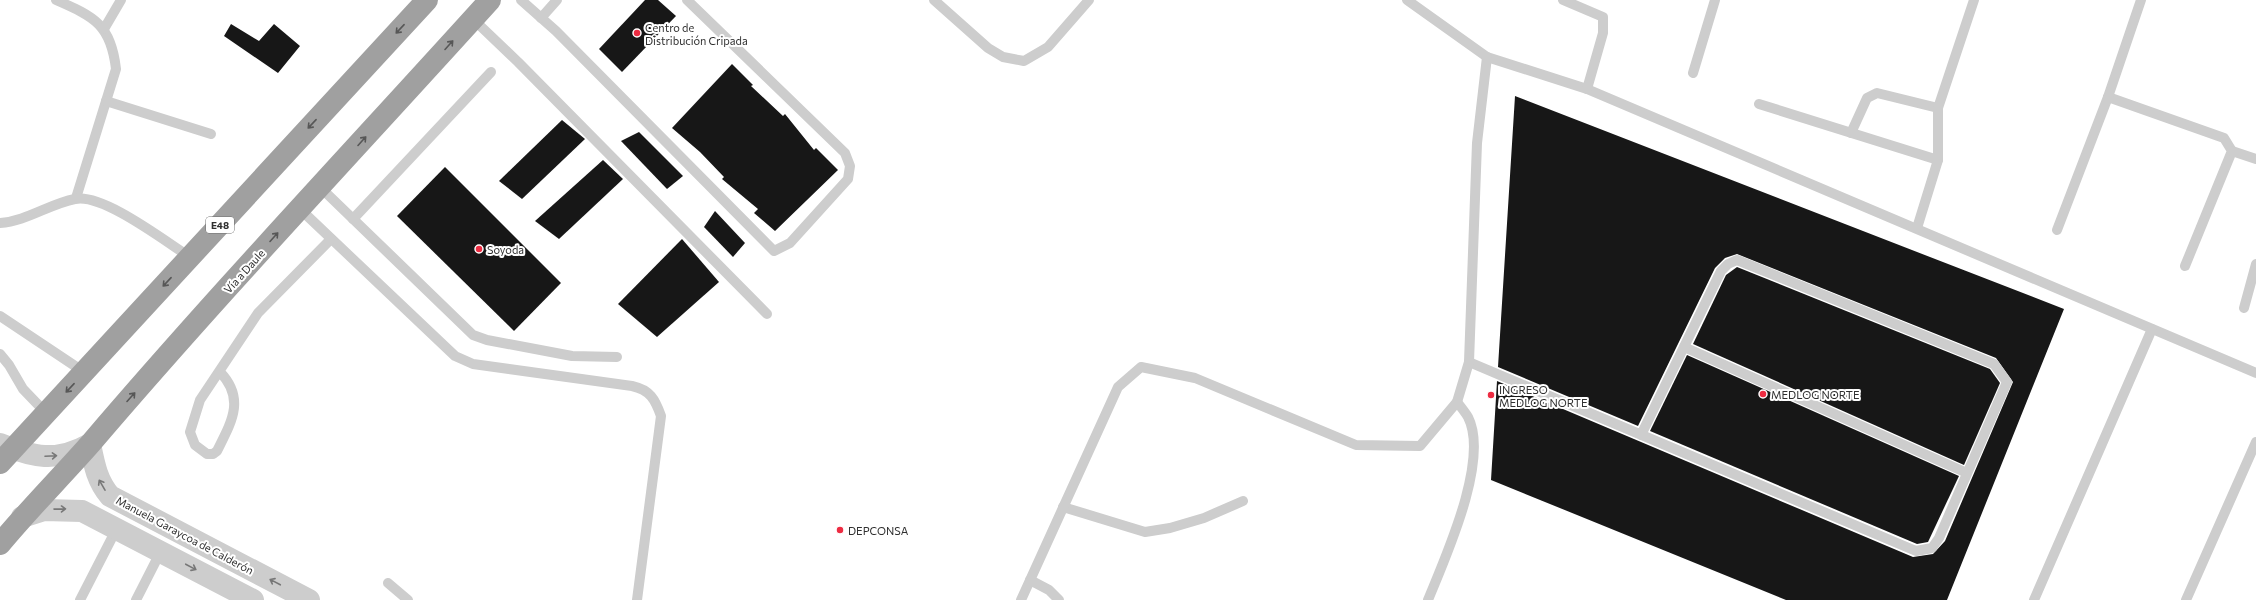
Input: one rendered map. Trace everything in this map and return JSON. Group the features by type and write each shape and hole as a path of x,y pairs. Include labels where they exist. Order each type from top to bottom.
{"highway":[{"name":"E48","path":"4,452 46,413 427,0"},
{"name":"Vía a Daule","path":"0,544 22,517 90,444 300,208 490,0"}],"street":[{"path":"4,452 52,457 72,453 90,444"},
{"name":"Manuela Garaycoa de Calderón","path":"90,444 96,473 103,488 110,496 310,600"},
{"path":"22,517 44,510 63,509 82,511 161,551 252,600"}],"lane":[{"path":"56,0 88,14 104,29 114,51 116,69 76,198"},
{"path":"104,29 121,0"},
{"path":"521,0 541,18 774,251 790,243 848,179 850,166 845,153 687,0"},
{"path":"541,18 557,0"},
{"path":"934,0 988,48 1002,57 1024,61 1048,47 1089,0"},
{"path":"1407,0 1487,57 1586,89 1917,228 2256,373"},
{"path":"1563,0 1602,17 1603,33 1586,89"},
{"path":"1693,73 1715,0"},
{"path":"1917,228 1938,160 1938,108 1974,0"},
{"path":"2057,230 2108,97 2141,0"},
{"path":"473,19 518,62 767,314"},
{"path":"1021,600 1118,387 1141,367 1195,378 1356,445 1420,446 1457,402 1469,362 1477,143 1487,57"},
{"path":"353,219 491,72"},
{"path":"1852,133 1867,98 1877,93 1938,108"},
{"path":"2108,97 2224,138 2232,151 2256,159"},
{"path":"106,101 211,134"},
{"path":"1759,104 1938,160"},
{"path":"2185,266 2232,151"},
{"path":"320,187 473,335 486,340 572,356 616,357"},
{"path":"0,223 13,222 76,198 97,202 122,212 190,257"},
{"path":"300,208 331,239 393,295 455,356 473,364 632,386 642,389 652,395 661,416 637,600"},
{"path":"220,372 230,386 235,405 232,419 217,451 213,454 207,454 195,445 190,432 200,400 258,313 331,239"},
{"path":"1469,362 1641,435 1916,551 1932,548 1939,538 2007,382 1994,364 1737,260 1728,264 1721,271 1641,435"},
{"path":"2244,308 2256,264"},
{"path":"0,316 84,372"},
{"path":"2034,600 2152,329"},
{"path":"1684,347 1967,473"},
{"path":"0,354 9,365 23,389 46,413"},
{"path":"1428,600 1462,510 1474,461 1473,440 1468,418 1457,402"},
{"path":"2186,600 2256,442"},
{"path":"1063,507 1145,532 1170,528 1204,518 1243,501"},
{"path":"80,600 117,528"},
{"path":"136,600 161,551"},
{"path":"1030,580 1049,590 1059,600"},
{"path":"388,583 408,600"}],"building":[{"name":"Centro de Distribución Cripada","path":"645,0 658,0 676,16 622,72 599,49"},
{"path":"231,24 259,41 274,24 300,46 278,73 224,36"},
{"path":"732,64 753,85 751,86 783,116 785,114 814,150 816,148 838,170 775,231 754,213 758,209 722,179 724,177 700,152 672,128"},
{"name":"MEDLOG NORTE","path":"1515,96 2064,309 1947,600 1786,600 1491,480 1497,381 1913,557 1933,554 1945,541 2013,382 1996,358 1737,254 1725,258 1715,268 1638,426 1498,367"},
{"path":"562,120 585,139 522,199 499,181"},
{"path":"639,132 683,176 667,189 621,141"},
{"path":"603,160 623,179 559,239 535,221"},
{"name":"Soyoda","path":"445,167 561,283 514,331 397,216"},
{"path":"715,211 745,243 733,257 704,227"},
{"path":"682,239 719,282 657,337 618,304"},
{"path":"1737,267 1990,369 2000,383 1964,465 1693,344 1726,275"},
{"path":"1687,355 1959,476 1928,542 1917,544 1650,431"}],"place":[{"name":"Centro de Distribución Cripada","path":"637,33"},
{"name":"Soyoda","path":"479,249"},
{"name":"MEDLOG NORTE","path":"1763,394"},
{"name":"INGRESO MEDLOG NORTE","path":"1491,395"},
{"name":"DEPCONSA","path":"840,530"}]}
